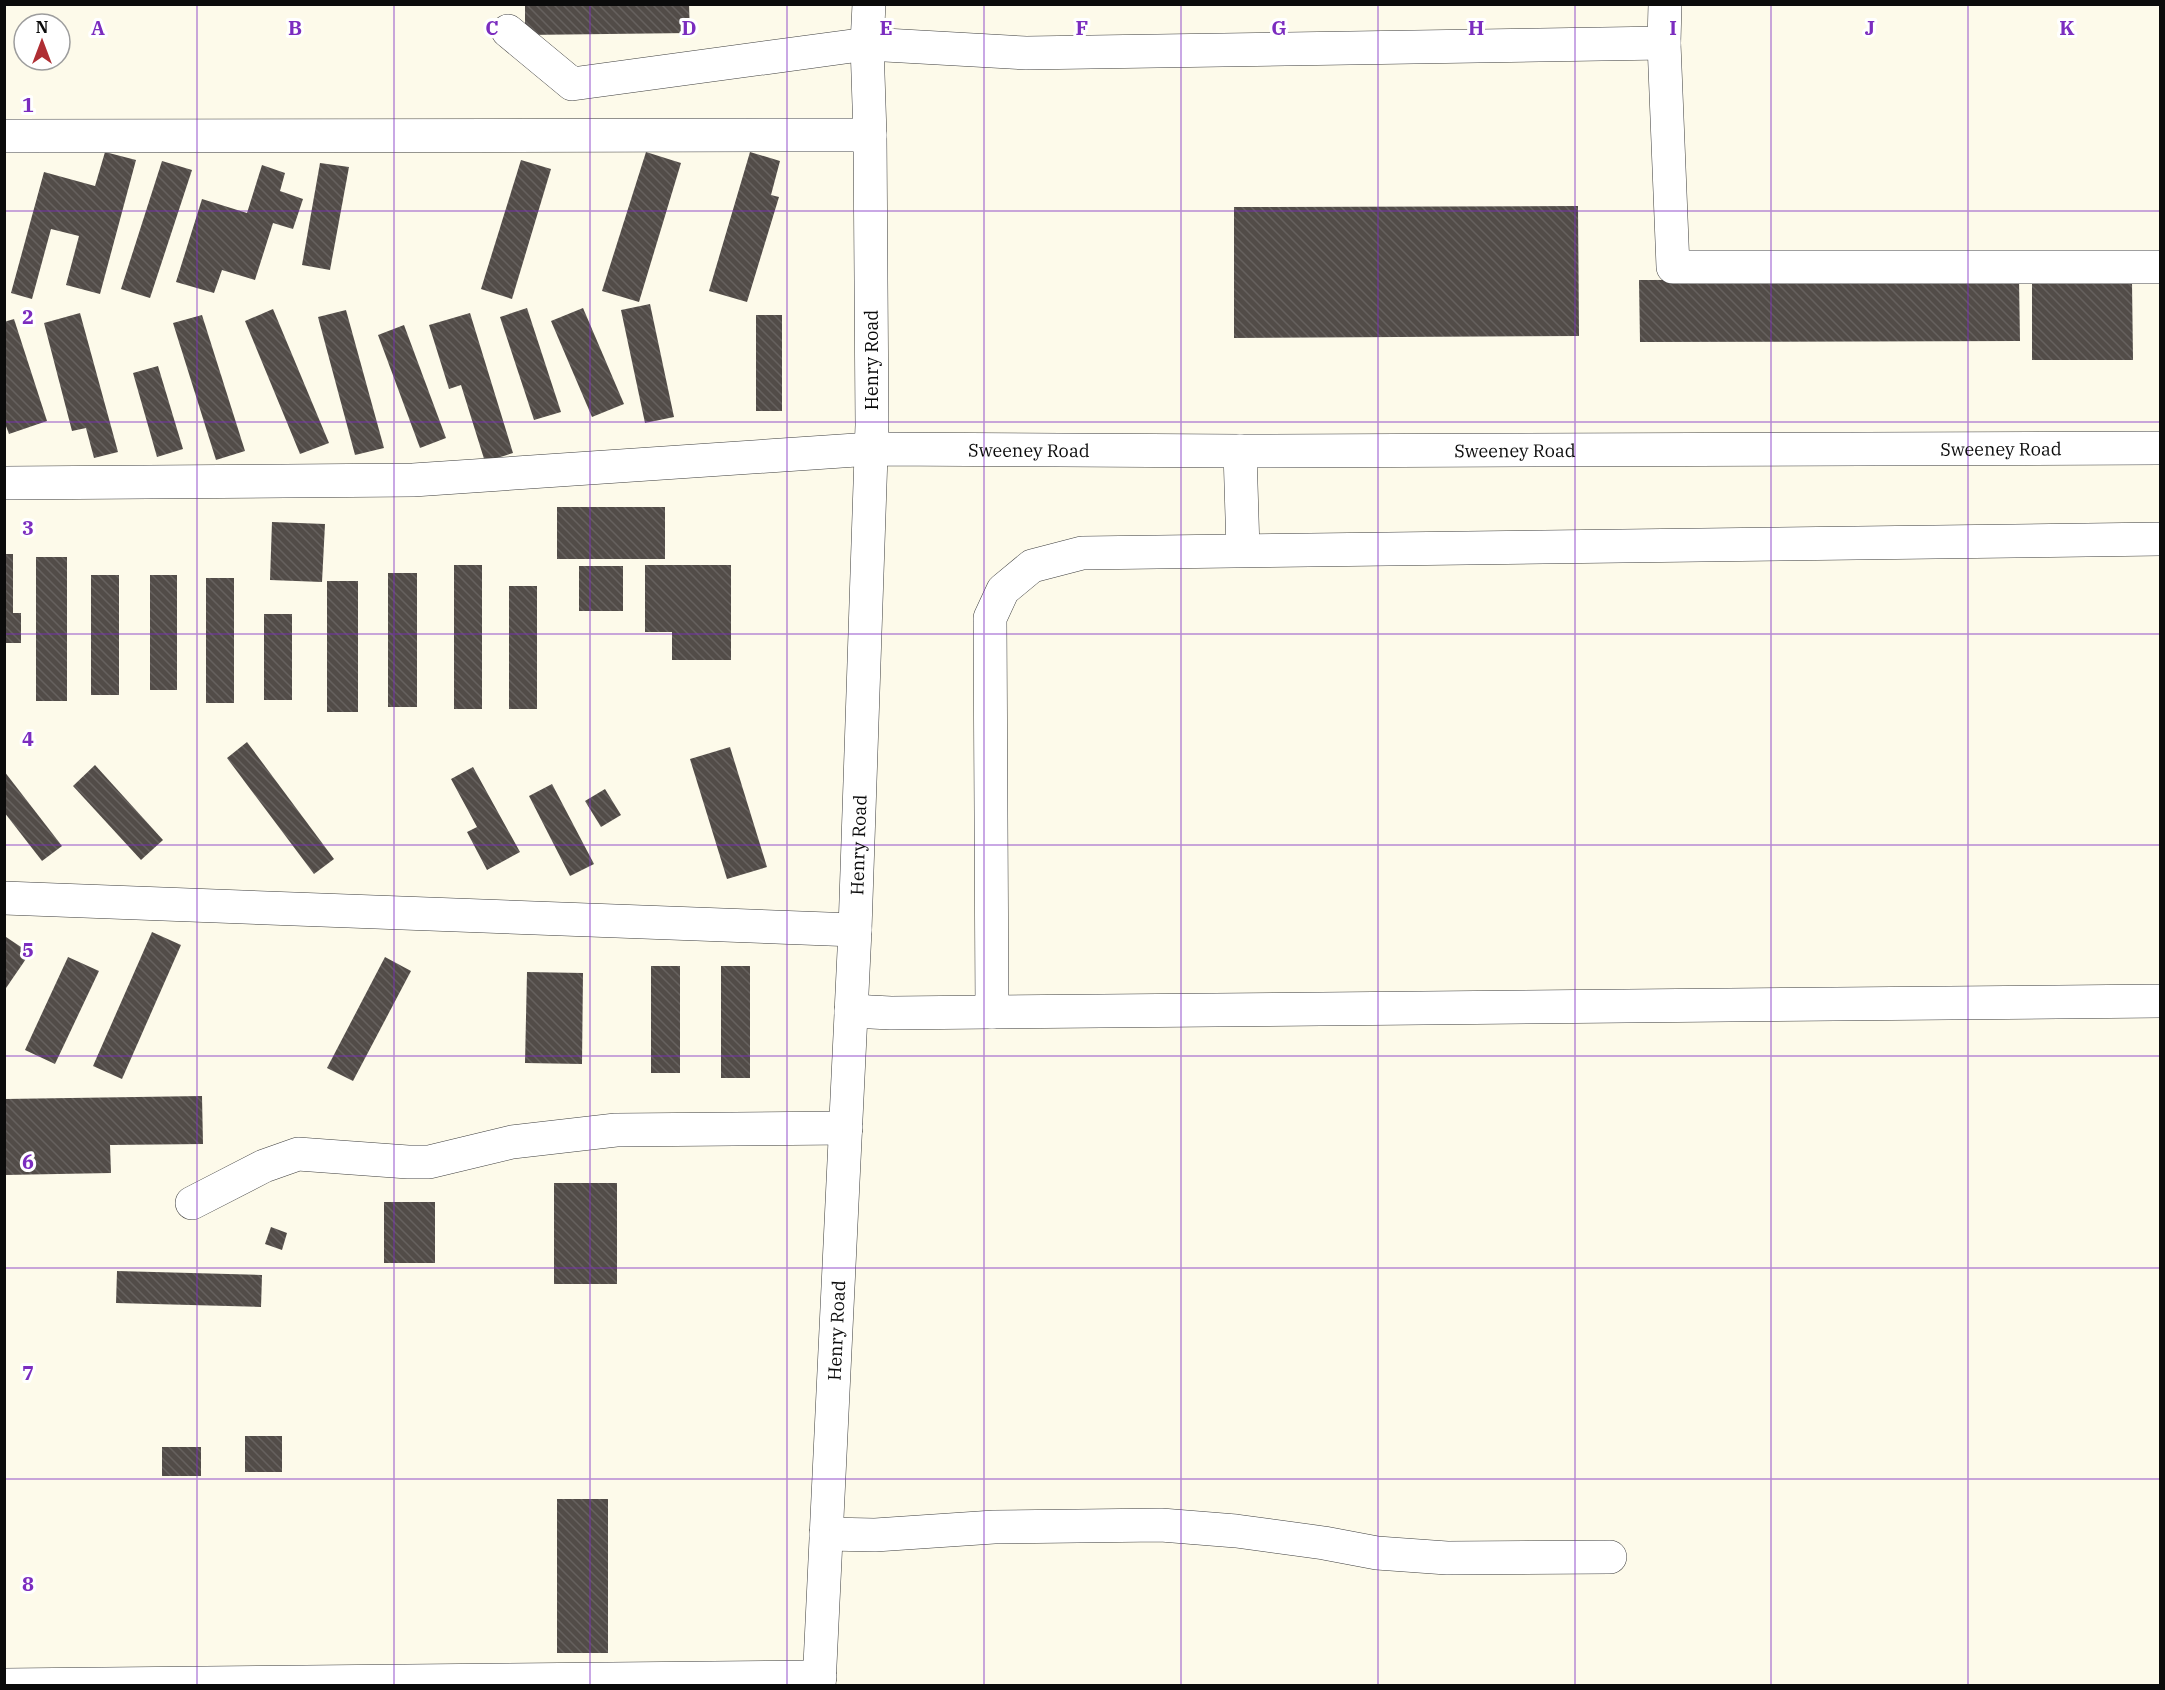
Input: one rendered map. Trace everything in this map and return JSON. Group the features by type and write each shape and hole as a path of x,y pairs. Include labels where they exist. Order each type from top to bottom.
{"street":[{"name":"Henry Road","path":"819,1681 855,930 871,449 870,135 867,44 869,4"},
{"path":"1665,4 1664,43 1673,267 2160,267"},
{"path":"507,31 572,84 867,44 1026,53 1664,43"},
{"path":"4,136 870,135"},
{"name":"Sweeney Road","path":"4,483 413,480 871,449 1240,451 2160,448"},
{"path":"1240,451 1243,550"},
{"path":"992,1012 990,618 1003,590 1032,567 1082,553 2160,538"},
{"path":"4,898 855,930"},
{"path":"851,1011 891,1013 2160,1001"},
{"path":"192,1203 264,1166 298,1154 429,1162 512,1142 616,1130 846,1128"},
{"path":"826,1534 875,1535 994,1527 1161,1525 1236,1532 1388,1554 1447,1558 1610,1557"},
{"path":"4,1685 819,1681"}],"building":[{"path":"525,5 689,5 690,33 525,35"},
{"path":"105,152 136,160 100,294 66,285 79,236 51,229 32,299 11,293 44,172 95,186"},
{"path":"646,152 681,163 639,302 602,291"},
{"path":"750,152 780,161 771,195 779,197 747,302 709,291"},
{"path":"521,160 551,169 512,299 481,289"},
{"path":"162,161 192,170 150,298 121,289"},
{"path":"320,163 349,167 330,270 302,265"},
{"path":"262,165 285,173 280,191 303,199 293,229 273,223 255,280 222,270 214,293 176,282 202,199 247,213"},
{"path":"1578,206 1579,336 1234,338 1234,207"},
{"path":"2019,279 2020,341 1640,342 1639,280"},
{"path":"2132,282 2133,360 2032,360 2032,283"},
{"path":"650,304 674,417 645,423 621,310"},
{"path":"527,308 561,412 534,420 500,317"},
{"path":"583,308 624,404 592,417 551,321"},
{"path":"273,309 329,443 300,454 245,321"},
{"path":"346,310 384,448 355,455 318,317"},
{"path":"80,313 118,452 94,458 86,428 72,431 44,323"},
{"path":"470,313 513,453 485,462 461,385 449,389 429,325"},
{"path":"202,315 245,451 216,460 173,323"},
{"path":"756,315 782,315 782,411 756,411"},
{"path":"14,319 47,421 9,434 4,421 4,322"},
{"path":"404,325 446,438 420,448 378,335"},
{"path":"158,366 183,449 157,457 133,373"},
{"path":"557,507 665,507 665,559 557,559"},
{"path":"272,522 325,524 322,582 270,580"},
{"path":"4,554 13,554 13,613 21,613 21,643 4,643"},
{"path":"36,557 67,557 67,701 36,701"},
{"path":"454,565 482,565 482,709 454,709"},
{"path":"645,565 731,565 731,660 672,660 672,632 645,632"},
{"path":"579,566 623,566 623,611 579,611"},
{"path":"388,573 417,573 417,707 388,707"},
{"path":"91,575 119,575 119,695 91,695"},
{"path":"150,575 177,575 177,690 150,690"},
{"path":"206,578 234,578 234,703 206,703"},
{"path":"327,581 358,581 358,712 327,712"},
{"path":"509,586 537,586 537,709 509,709"},
{"path":"264,614 292,614 292,700 264,700"},
{"path":"247,742 334,859 314,874 227,758"},
{"path":"730,747 767,867 727,879 690,759"},
{"path":"95,765 163,840 141,860 73,786"},
{"path":"473,767 520,852 487,870 467,832 477,827 451,779"},
{"path":"4,771 62,846 42,861 4,812"},
{"path":"552,784 594,864 570,876 529,796"},
{"path":"605,789 621,815 601,827 585,801"},
{"path":"152,932 181,945 122,1079 93,1066"},
{"path":"6,937 30,953 4,991 4,939"},
{"path":"68,957 99,971 55,1064 25,1050"},
{"path":"385,957 411,971 353,1081 327,1068"},
{"path":"651,966 680,966 680,1073 651,1073"},
{"path":"721,966 750,966 750,1078 721,1078"},
{"path":"527,972 583,973 582,1064 525,1063"},
{"path":"202,1096 203,1144 110,1145 111,1173 5,1175 5,1099"},
{"path":"554,1183 617,1183 617,1284 554,1284"},
{"path":"384,1202 435,1202 435,1263 384,1263"},
{"path":"271,1227 287,1233 282,1250 265,1244"},
{"path":"117,1271 262,1275 261,1307 116,1303"},
{"path":"245,1436 282,1436 282,1472 245,1472"},
{"path":"162,1447 201,1447 201,1476 162,1476"},
{"path":"557,1499 608,1499 608,1653 557,1653"}]}
